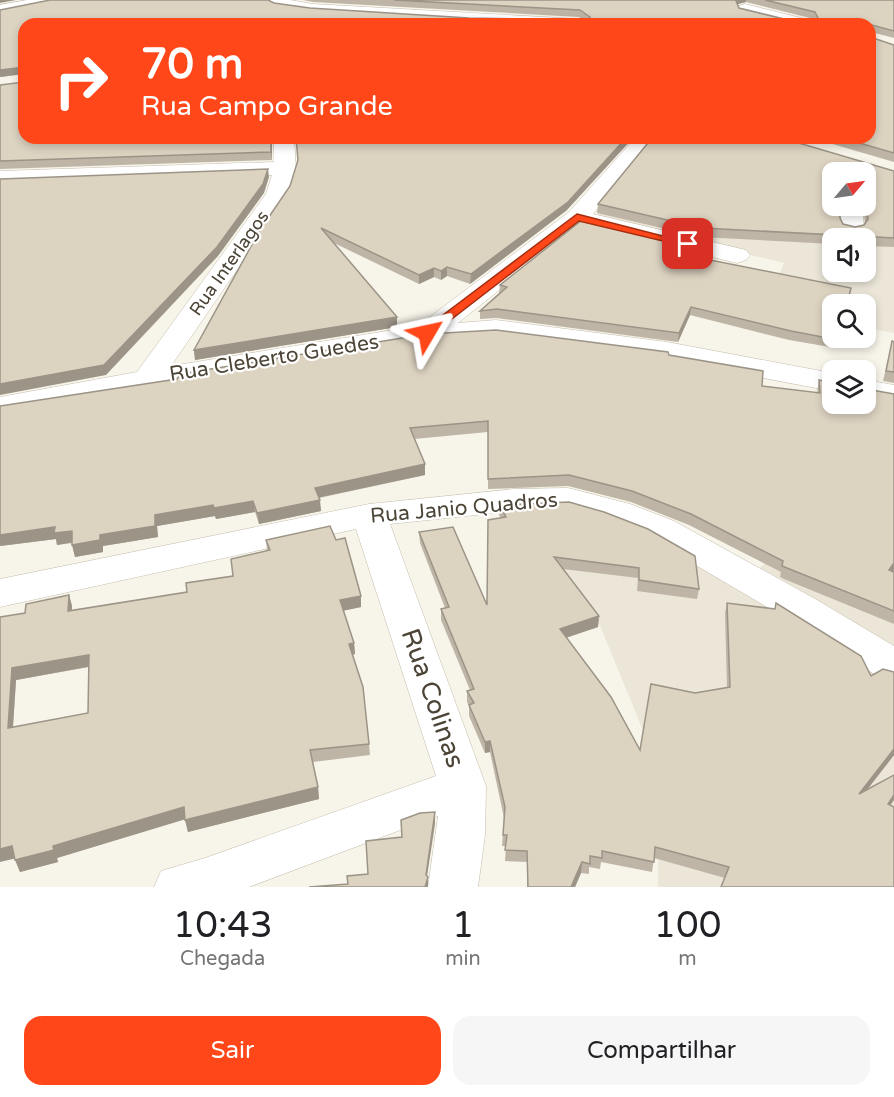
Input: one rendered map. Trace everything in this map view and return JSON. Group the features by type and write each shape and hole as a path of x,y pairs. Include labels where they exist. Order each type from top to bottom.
{"street":[{"path":"0,10 51,0"},
{"path":"265,0 313,9 408,7 519,18"},
{"path":"745,11 778,18"},
{"name":"Rua Interlagos","path":"147,379 277,194 285,168 284,144"},
{"path":"427,333 577,217 641,144"},
{"path":"0,178 285,168"},
{"path":"577,217 737,255"},
{"name":"Rua Cleberto Guedes","path":"0,406 147,379 427,333 508,330 667,351 822,380"},
{"path":"876,390 894,394"},
{"name":"Rua Janio Quadros","path":"0,593 369,514 514,500 568,499 617,512 661,529 894,666"},
{"name":"Rua Colinas","path":"369,514 463,786 461,835 453,887"},
{"path":"179,887 205,881 463,786"}],"shaded area":[{"path":"822,172 822,216 876,216 876,200 894,190 894,333 876,330 876,294 822,294 822,306 766,308 784,263 595,218 636,176"},
{"path":"894,469 894,887 658,887 659,806 646,738 592,606 566,608 560,550 569,505 741,586 766,562"}],"building":[{"path":"50,0 268,0 274,3 310,8 469,18 18,18 18,68 0,70 0,10"},
{"path":"394,0 737,0 739,8 780,18 589,18 580,10"},
{"path":"765,0 894,0 894,31 876,26 876,18 818,18 815,12"},
{"path":"876,39 894,45 894,153 863,144 876,144"},
{"path":"18,83 18,144 271,144 271,152 0,161 0,85"},
{"path":"297,144 621,144 568,202 471,274 447,267 441,271 434,268 419,275 321,228 397,317 194,350 260,230 290,186 298,160"},
{"path":"647,144 802,144 863,162 822,162 822,216 840,216 843,224 855,227 864,225 868,216 876,216 876,166 894,171 894,238 876,237 876,228 822,228 822,234 702,228 598,204"},
{"path":"268,169 263,184 217,247 104,365 0,384 0,179"},
{"path":"582,220 671,241 670,252 851,288 850,294 822,294 822,337 691,307 679,333 497,309 480,311 507,287 500,285"},
{"path":"496,330 668,352 669,355 763,371 762,386 820,393 819,380 822,381 822,414 876,414 876,391 894,394 894,563 889,570 894,572 894,611 782,566 783,561 691,514 632,491 569,475 488,479 488,421 410,428 425,464 315,488 320,500 257,513 253,501 155,515 155,526 100,535 100,540 72,545 72,531 54,533 55,527 0,535 0,406 177,379 180,374 427,334"},
{"path":"892,341 894,342 894,372 886,371"},
{"path":"569,502 604,512 648,529 695,556 699,589 639,580 639,568 554,557 599,616 560,629 611,697 640,750 651,684 695,693 730,687 727,603 775,609 776,603 861,656 871,676 883,669 894,672 894,749 859,794 894,775 894,795 888,804 894,807 894,887 721,887 729,867 655,847 654,862 602,851 602,858 590,856 590,864 582,862 571,887 528,887 527,851 505,850 507,835 503,835 505,807 490,741 485,742 469,705 474,703 467,691 474,689 441,609 449,607 419,532 453,527 487,605 488,520 506,517 500,505"},
{"path":"330,526 336,540 345,538 361,596 340,600 354,643 349,644 363,687 369,744 310,750 318,787 185,820 184,807 53,846 54,850 15,860 12,846 0,849 0,617 25,613 26,604 69,595 68,611 187,592 186,583 233,576 231,559 270,550 266,540","holes":["89,655 88,713 8,728 12,668"]},
{"path":"435,812 425,887 309,887 348,884 347,876 368,874 366,841 402,837 401,820 420,813"}],"route":[{"path":"427,333 478,296 577,217 688,244"}]}
